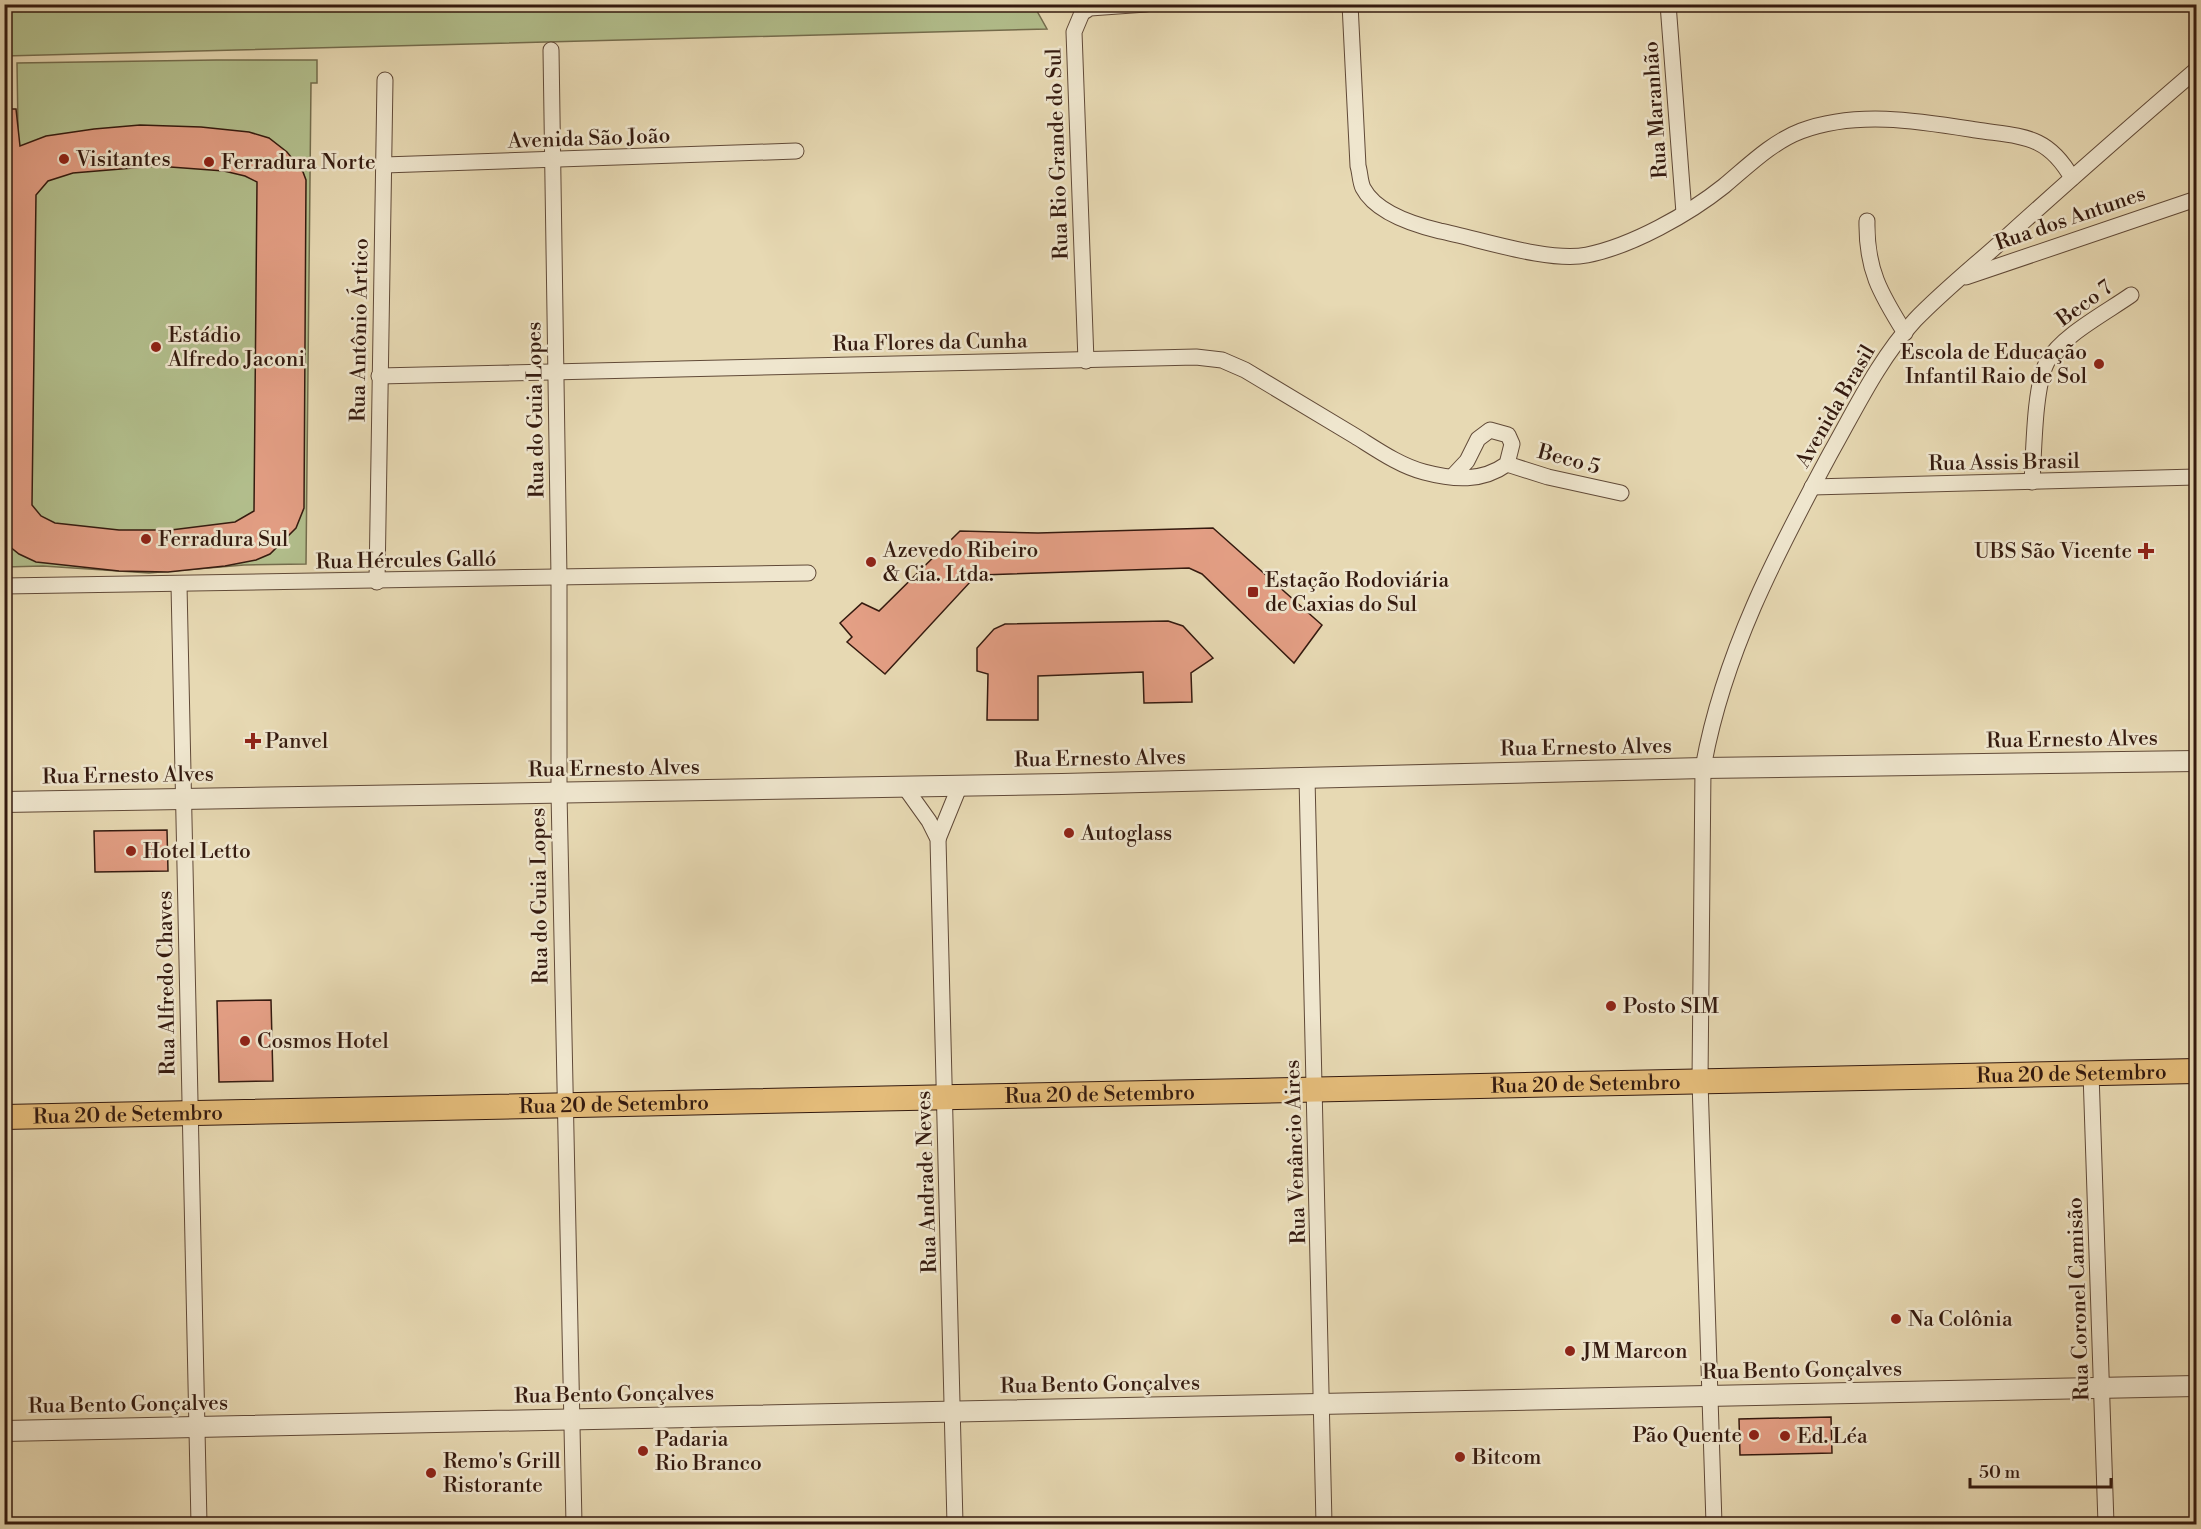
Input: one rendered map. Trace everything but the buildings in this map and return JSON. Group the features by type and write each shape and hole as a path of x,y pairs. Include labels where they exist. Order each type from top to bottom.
{"main road":[{"name":"Rua 20 de Setembro","path":"4,1117 2196,1071"}],"street":[{"name":"Rua Rio Grande do Sul","path":"1086,361 1074,32 1082,13 1090,8 1146,4"},
{"path":"1350,4 1358,166 1362,187 1386,210 1429,228 1556,256 1585,256 1609,249 1684,213 1724,186 1746,165 1801,131 1843,122 1887,118 1995,133 2041,142 2061,158 2072,178"},
{"name":"Rua Maranhão","path":"1668,4 1684,213"},
{"name":"Rua do Guia Lopes","path":"551,50 559,578 558,793 574,1524"},
{"name":"Avenida Brasil","path":"1714,1524 1700,1081 1703,768 1710,732 1744,627 1812,487 1868,385 1905,333 1959,280 2196,70"},
{"name":"Rua Antônio Ártico","path":"377,582 385,80"},
{"name":"Avenida São João","path":"384,165 796,151"},
{"name":"Rua dos Antunes","path":"1959,280 2011,260 2196,199"},
{"path":"1867,220 1868,253 1873,277 1880,293 1905,333"},
{"name":"Beco 7","path":"2032,482 2037,406 2047,362 2064,342 2131,295"},
{"name":"Rua Flores da Cunha","path":"379,376 899,362 1086,361 1196,357 1222,360 1245,370 1380,451 1423,472 1452,477 1478,477 1493,474 1508,464"},
{"path":"1452,477 1467,461 1478,439 1490,430 1508,435 1512,444 1508,464"},
{"name":"Beco 5","path":"1508,464 1548,477 1621,494"},
{"name":"Rua Assis Brasil","path":"1812,487 2196,477"},
{"name":"Rua Hércules Galló","path":"4,586 377,582 808,573"},
{"name":"Rua Alfredo Chaves","path":"179,585 199,1524"},
{"name":"Rua Ernesto Alves","path":"4,802 960,785 1703,768 2196,761"},
{"name":"Rua Venâncio Aires","path":"1306,778 1324,1524"},
{"name":"Rua Andrade Neves","path":"955,1524 954,1411 938,839 960,785"},
{"name":"Rua Andrade Neves","path":"904,786 929,821 938,839"},
{"name":"Rua Coronel Camisão","path":"2091,1073 2106,1524"},
{"name":"Rua Bento Gonçalves","path":"4,1431 2196,1386"}],"green space":[{"path":"5,4 1033,4 1047,29 5,56"},
{"name":"Estádio Alfredo Jaconi","path":"317,60 317,83 311,83 306,564 244,565 149,573 43,566 5,567 4,129 18,128 17,63"}],"place":[{"name":"Visitantes","path":"64,159"},
{"name":"Ferradura Norte","path":"209,162"},
{"name":"Estádio Alfredo Jaconi","path":"156,347"},
{"name":"Escola de Educação Infantil Raio de Sol","path":"2099,364"},
{"name":"Ferradura Sul","path":"146,539"},
{"name":"UBS São Vicente","path":"2146,551"},
{"name":"Azevedo Ribeiro & Cia. Ltda.","path":"871,562"},
{"name":"Estação Rodoviária de Caxias do Sul","path":"1253,592"},
{"name":"Panvel","path":"253,741"},
{"name":"Autoglass","path":"1069,833"},
{"name":"Hotel Letto","path":"131,851"},
{"name":"Posto SIM","path":"1611,1006"},
{"name":"Cosmos Hotel","path":"245,1041"},
{"name":"Na Colônia","path":"1896,1319"},
{"name":"JM Marcon","path":"1570,1351"},
{"name":"Pão Quente","path":"1754,1435"},
{"name":"Ed. Léa","path":"1785,1436"},
{"name":"Padaria Rio Branco","path":"643,1451"},
{"name":"Bitcom","path":"1460,1457"},
{"name":"Remo's Grill Ristorante","path":"431,1473"}]}
